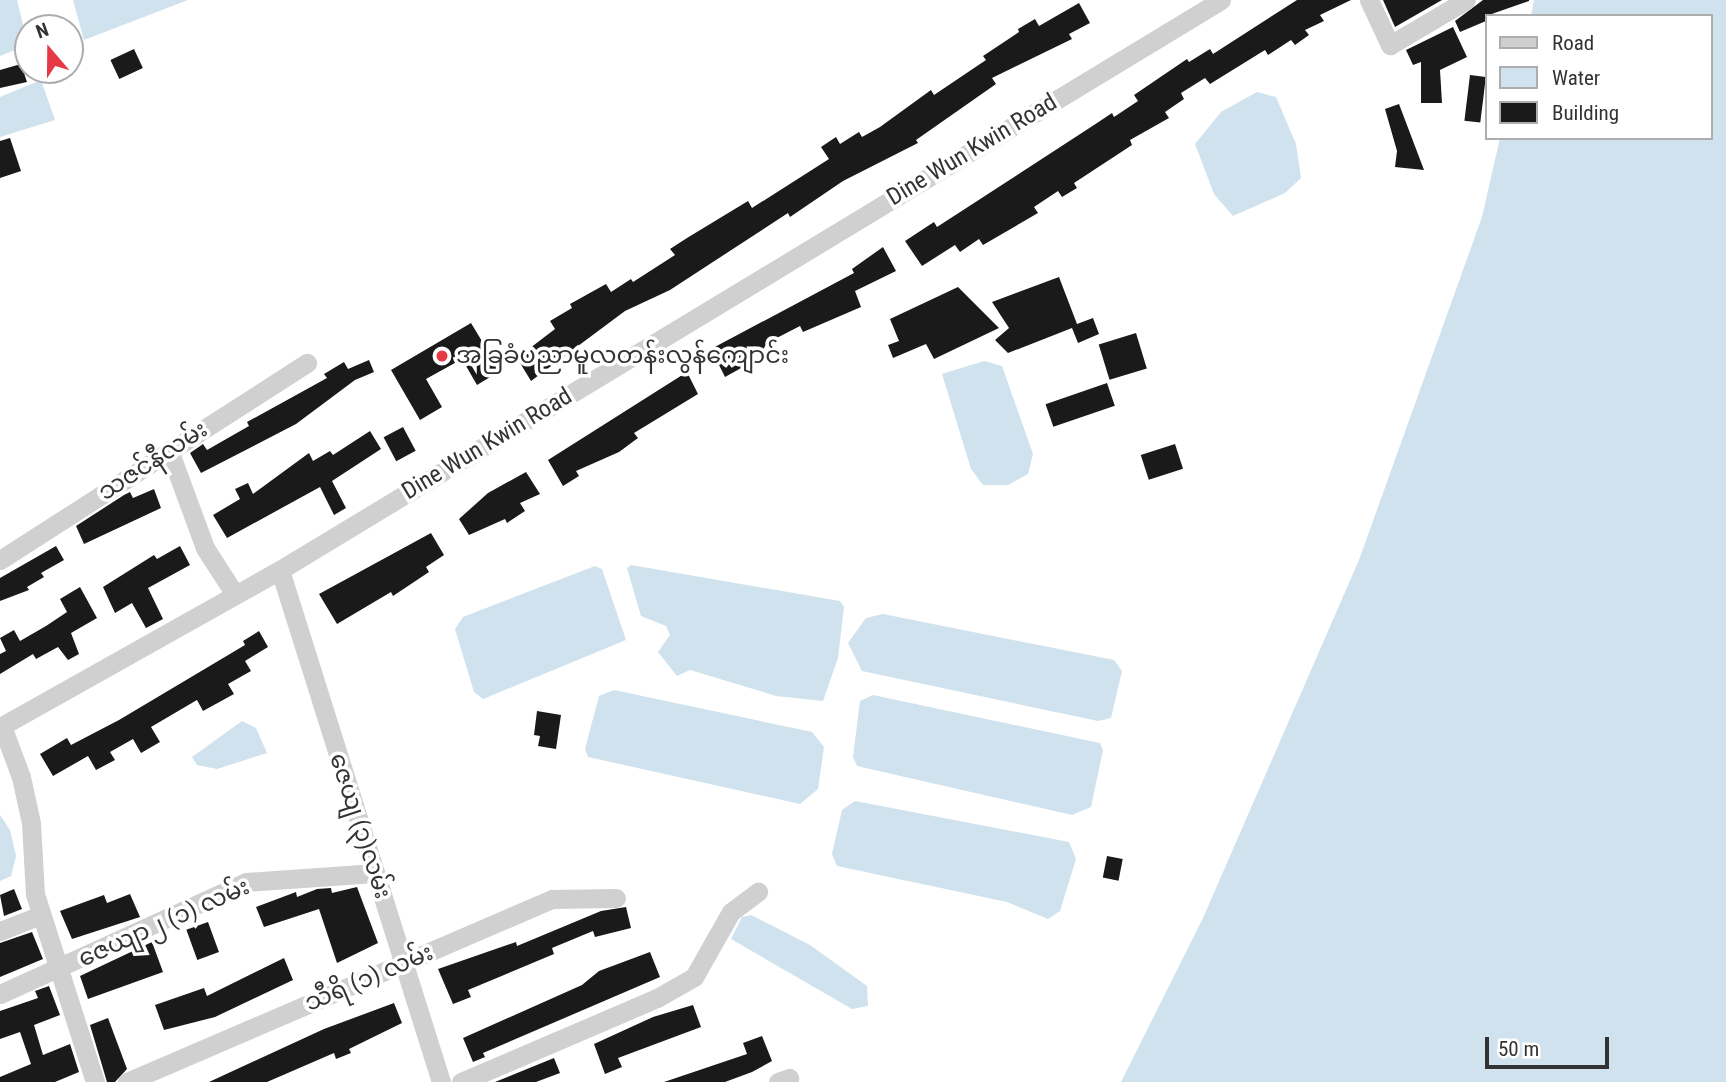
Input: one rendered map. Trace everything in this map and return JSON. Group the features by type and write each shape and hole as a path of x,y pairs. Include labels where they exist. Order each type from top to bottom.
{"street":[{"name":"Dine Wun Kwin Road","path":"1,726 234,593 280,570 1221,0"},
{"path":"1369,0 1390,45 1466,0"},
{"name":"သဇင်နီလမ်း","path":"0,560 307,363"},
{"path":"169,450 205,548 234,593"},
{"name":"ဇေယျ (၃)လမ်း","path":"280,570 441,1082"},
{"path":"1,726 22,777 31,823 35,894 95,1082"},
{"name":"ဇေယျာ၂ (၁) လမ်း","path":"0,994 59,970 246,882 375,873"},
{"path":"461,1082 694,977 731,912 758,892"},
{"name":"သီရိ (၁) လမ်း","path":"127,1082 552,899 616,898"},
{"path":"0,931 41,915"}],"water":[{"path":"0,0 17,0 20,14 14,14 14,50 0,56"},
{"path":"73,0 188,0 84,40 84,14 77,14"},
{"path":"1534,0 1726,0 1726,1082 1121,1082 1203,918 1359,560 1482,217 1500,140 1712,140 1712,14 1531,14"},
{"path":"31,84 42,84 55,120 0,137 0,97"},
{"path":"1257,92 1276,97 1296,144 1301,178 1285,193 1233,216 1214,194 1195,144 1221,112"},
{"path":"984,361 1002,366 1033,454 1028,474 1008,485 983,485 971,469 942,374"},
{"path":"631,565 840,601 844,607 838,658 823,701 776,696 690,670 677,676 658,652 670,635 666,626 641,616 627,568"},
{"path":"595,566 602,569 626,640 483,699 474,692 455,629 463,617"},
{"path":"883,614 1114,660 1122,671 1111,718 1098,721 862,671 848,643 866,618"},
{"path":"614,690 812,732 824,747 818,789 800,804 588,757 585,749 599,696"},
{"path":"873,695 1100,743 1103,750 1091,807 1072,815 857,766 853,757 860,701"},
{"path":"242,721 256,728 267,753 217,769 197,765 192,757"},
{"path":"855,801 1069,842 1076,859 1060,911 1048,919 1007,902 837,866 832,854 842,810"},
{"path":"0,815 10,830 16,856 11,876 0,881"},
{"path":"751,915 810,945 867,986 868,1006 852,1009 731,939 742,917"}],"building":[{"path":"1297,0 1351,0 1320,15 1324,21 1305,30 1309,35 1295,45 1291,40 1268,55 1265,50 1210,84 1205,78 1181,93 1184,99 1165,112 1169,118 1130,140 1132,145 1074,183 1077,188 1062,197 1058,191 1034,207 1038,213 983,245 979,239 960,252 955,245 922,266 905,241 934,222 937,227 1112,113 1114,117 1138,101 1134,95 1187,59 1189,62 1210,49 1213,54"},
{"path":"1383,0 1442,0 1395,27"},
{"path":"1483,0 1529,0 1492,14 1484,14 1484,22 1460,32 1455,21"},
{"path":"1079,3 1090,23 1069,34 1072,39 992,78 996,84 916,140 918,143 843,181 790,217 788,213 670,290 625,311 531,381 517,358 555,329 550,321 572,308 570,304 606,284 611,292 631,279 633,282 675,255 670,249 687,238 748,201 752,208 829,159 821,147 836,137 840,144 859,132 862,137 931,90 934,95 986,60 983,56 1019,32 1018,29 1035,19 1039,26"},
{"path":"1453,27 1467,57 1440,70 1442,103 1421,103 1421,62 1413,65 1406,50"},
{"path":"134,49 143,68 119,79 110,60"},
{"path":"14,66 14,84 18,84 0,88 0,70"},
{"path":"1470,75 1484,77 1480,123 1464,121"},
{"path":"1399,104 1424,170 1395,167 1397,151 1385,109"},
{"path":"10,138 21,171 0,178 0,141"},
{"path":"883,247 896,271 855,291 861,307 803,332 800,326 767,343 761,353 741,362 743,367 725,377 711,349 854,273 852,269"},
{"path":"1059,277 1077,324 1093,318 1099,334 1078,343 1072,328 1008,353 995,340 1009,328 992,302"},
{"path":"958,287 999,328 934,359 926,344 893,358 888,345 899,341 890,319"},
{"path":"471,323 500,371 477,385 462,359 426,379 442,407 420,420 391,370"},
{"path":"1136,333 1147,368 1110,380 1099,344"},
{"path":"369,360 374,372 355,380 296,424 201,473 190,453 203,444 207,450 249,426 247,422 327,378 324,374 344,362 348,369"},
{"path":"687,372 698,394 634,433 638,438 619,452 576,471 579,476 563,486 548,460"},
{"path":"1107,383 1115,406 1053,427 1046,404"},
{"path":"403,427 416,451 396,461 384,437"},
{"path":"370,431 381,449 332,481 346,508 334,515 320,487 227,538 213,515 240,499 235,489 248,483 253,494 309,453 313,461 330,451 333,455"},
{"path":"1175,444 1183,469 1149,480 1141,455"},
{"path":"526,472 540,494 520,503 525,511 507,523 505,519 469,535 459,519 488,493"},
{"path":"154,489 161,508 84,544 76,526 130,492 133,498"},
{"path":"431,533 444,555 426,567 429,572 393,596 391,592 337,624 319,594"},
{"path":"56,546 64,560 41,573 44,577 27,587 29,590 0,601 0,578"},
{"path":"180,546 190,565 148,588 163,619 146,628 132,603 115,613 103,587 154,555 157,559"},
{"path":"80,587 97,618 71,633 79,654 68,660 58,647 36,659 33,654 0,674 0,654 6,651 0,638 14,630 20,641 46,626 67,612 60,599"},
{"path":"259,631 268,647 245,661 251,671 228,684 234,694 203,711 197,700 151,727 160,742 141,753 133,739 110,752 115,760 96,770 88,756 53,776 40,754 67,738 71,745 119,720 245,645 243,641"},
{"path":"537,711 561,715 556,749 538,746 540,736 534,735"},
{"path":"1107,856 1123,859 1119,881 1103,878"},
{"path":"357,887 378,943 337,963 319,909 264,927 256,907 296,892 297,897 317,889 331,888 332,893"},
{"path":"14,889 22,909 4,916 0,895"},
{"path":"130,894 140,917 72,939 60,911 104,895 107,903"},
{"path":"626,907 631,928 595,937 593,931 552,948 554,954 468,990 471,997 453,1004 438,969 516,942 517,946 601,911"},
{"path":"208,922 219,952 197,960 186,930"},
{"path":"32,932 43,959 0,977 0,943"},
{"path":"152,942 163,972 88,999 80,976"},
{"path":"650,952 660,977 483,1053 485,1057 473,1062 463,1038 582,985 599,971"},
{"path":"284,958 293,980 215,1017 164,1030 155,1005 204,988 207,996"},
{"path":"49,986 60,1015 34,1025 43,1055 70,1044 79,1072 55,1082 0,1082 0,1077 31,1064 20,1032 0,1039 0,1011 38,998 35,991"},
{"path":"394,1003 402,1023 349,1049 351,1053 336,1059 334,1053 267,1082 209,1082 324,1029"},
{"path":"693,1005 701,1027 618,1058 622,1067 605,1074 594,1044 653,1017"},
{"path":"108,1018 127,1069 115,1082 107,1082 90,1025"},
{"path":"762,1036 772,1061 752,1072 725,1082 664,1082 747,1054 743,1043"},
{"path":"554,1058 560,1073 536,1082 495,1082"}],"place":[{"name":"အခြခံပညာမူလတန်းလွန်ကျောင်း","path":"442,356"}]}
